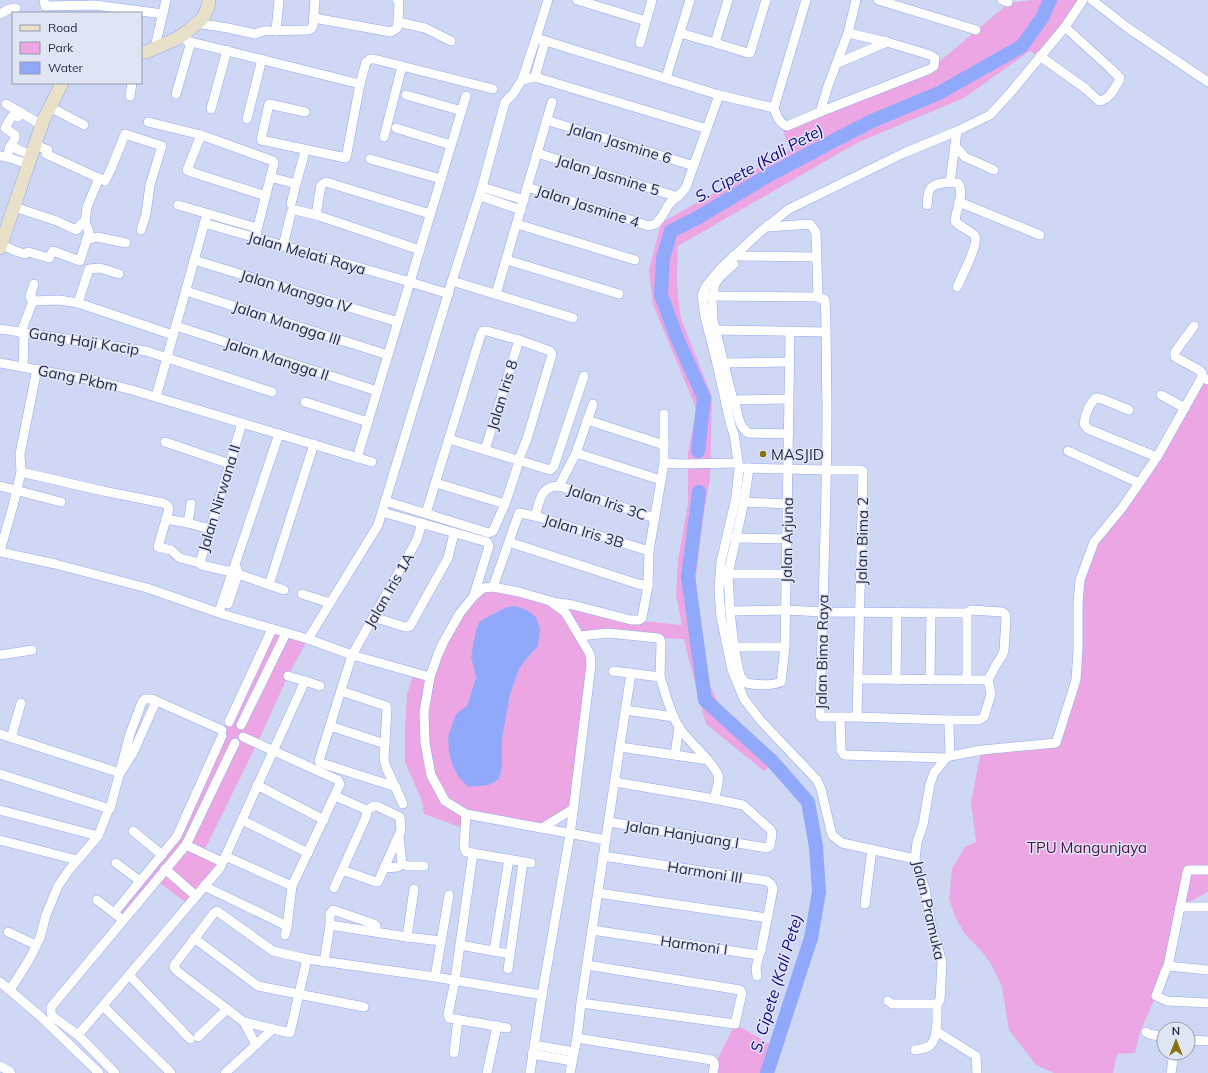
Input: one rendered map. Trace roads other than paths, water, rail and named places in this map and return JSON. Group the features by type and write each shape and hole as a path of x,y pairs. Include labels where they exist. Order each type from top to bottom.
{"street":[{"path":"44,0 45,6 95,5 162,14"},
{"path":"155,48 166,0"},
{"path":"176,94 187,38 196,24 203,18 208,7 209,0"},
{"path":"276,31 278,0"},
{"path":"196,24 228,28 255,34 263,31 311,29 313,26 315,0"},
{"path":"314,18 391,32 397,28 399,2 397,0"},
{"path":"535,77 540,39 548,0"},
{"path":"577,0 646,21"},
{"path":"640,43 652,0"},
{"path":"666,78 690,0"},
{"path":"715,43 728,0"},
{"path":"680,33 748,54 750,53 766,0"},
{"path":"806,0 774,108 782,124 787,126 930,69 934,66 935,58 930,55 887,42 848,33"},
{"path":"820,112 848,33 856,0"},
{"path":"878,0 976,30"},
{"path":"915,859 842,843 832,835 821,789 817,780 761,721 744,699 732,670 721,617 719,590 721,562 736,497 739,465 734,434 703,309 709,281 720,269 737,256 760,232 789,209 904,153 957,131 990,115 1012,92 1065,27 1083,0"},
{"path":"1092,0 1128,28 1208,82"},
{"path":"0,14 9,9 16,8"},
{"path":"398,22 425,28 450,41"},
{"path":"1040,56 1086,89 1099,101 1103,101 1107,98 1120,81 1120,78 1065,27"},
{"path":"142,52 146,52 176,39 187,38 226,50 360,84"},
{"path":"540,39 719,95 774,108"},
{"path":"308,639 378,525 452,281 481,192 505,102 513,94 522,80 540,39"},
{"path":"838,63 887,42"},
{"path":"211,109 226,50"},
{"path":"247,119 262,59"},
{"path":"305,112 269,104 261,140 346,158 364,65 370,59 493,89"},
{"path":"384,136 402,66"},
{"path":"522,80 535,77 707,129"},
{"path":"62,84 42,125 1,247 25,254 28,252 49,258 53,251 80,261 89,232 85,222 86,207 99,178"},
{"path":"130,96 132,84"},
{"path":"406,95 462,111"},
{"path":"678,196 682,194 686,188 719,95"},
{"path":"358,458 466,96"},
{"path":"496,294 552,102"},
{"path":"6,104 42,125"},
{"path":"50,107 84,125"},
{"path":"3,156 16,139 15,136 5,128 12,116 16,115 18,117 22,113"},
{"name":"Jalan Jasmine 6","path":"546,120 694,166"},
{"path":"148,122 201,136 273,161 274,163 256,233 207,214 178,205"},
{"path":"396,128 451,145"},
{"path":"950,182 957,131"},
{"path":"3,156 31,155 48,150 46,154 105,180 125,134 161,145 162,146 150,185 146,214 141,230"},
{"path":"201,136 187,170 266,196"},
{"path":"10,146 31,155"},
{"path":"956,146 965,157 994,170"},
{"name":"Jalan Jasmine 5","path":"537,152 678,196"},
{"path":"291,204 304,155"},
{"path":"370,159 441,179"},
{"path":"270,177 296,184"},
{"path":"316,215 321,185 326,182 430,214"},
{"path":"927,205 928,195 931,188 950,182 958,183 960,187 956,221 959,225 973,234 976,241 971,256 956,287"},
{"name":"Jalan Jasmine 4","path":"527,187 649,226 656,223 678,196"},
{"path":"481,192 524,200"},
{"path":"481,192 521,210"},
{"path":"959,202 1040,234"},
{"path":"14,207 57,221 76,230 82,223 85,222"},
{"path":"283,246 292,211 296,210 316,215 420,250"},
{"path":"156,397 207,214"},
{"name":"Jalan Melati Raya","path":"204,223 256,233 283,246 449,294"},
{"path":"517,224 635,260"},
{"path":"707,296 818,297 816,232 810,224 769,226"},
{"path":"86,240 97,237 126,243"},
{"path":"737,256 816,257"},
{"name":"Jalan Mangga IV","path":"194,260 398,322"},
{"path":"506,260 619,294"},
{"path":"78,303 89,269 100,268 119,274"},
{"path":"452,281 573,318"},
{"path":"23,367 24,338 21,332 33,301 31,299 32,297 30,296 34,284"},
{"name":"Jalan Mangga III","path":"186,291 388,355"},
{"path":"707,296 740,424 748,433 789,434"},
{"name":"Jalan Bima Raya","path":"818,297 824,300 826,332 827,470 820,716 979,720 984,717 991,694 988,680"},
{"path":"33,301 59,300 78,303 173,335"},
{"name":"Jalan Mangga II","path":"176,326 377,391"},
{"path":"840,717 841,753 844,755 948,757 982,750 1056,743 1076,680 1080,580 1094,542 1122,508 1157,457 1185,408 1205,378 1199,370 1174,357 1175,352 1194,326"},
{"name":"Gang Haji Kacip","path":"0,329 146,351 272,392"},
{"path":"716,330 826,332"},
{"path":"385,501 489,533 493,531 505,504 518,461 527,439 552,354 550,351 519,340 483,331 426,513"},
{"name":"Jalan Arjuna","path":"734,647 740,676 743,680 749,684 781,682 786,610 790,332"},
{"name":"Jalan Iris 8","path":"485,450 519,340"},
{"path":"724,363 790,362"},
{"name":"Gang Pkbm","path":"0,363 97,381 156,397 372,462"},
{"path":"37,369 20,454 21,472 0,551 147,588 272,629 308,639 352,655 430,677"},
{"path":"449,439 550,470 554,466 584,376"},
{"path":"1161,395 1185,408"},
{"path":"733,400 788,398"},
{"path":"1129,410 1096,398 1092,401 1084,419 1084,424 1088,429 1157,457"},
{"path":"305,402 368,422"},
{"path":"535,516 542,494 545,490 548,487 559,486 576,453 593,404"},
{"path":"606,838 466,814 445,802 431,775 425,743 424,712 430,677 444,641 460,613 483,588 493,587 520,592 550,601 573,605 631,620 639,620 642,618 648,586 649,551 664,463 664,414"},
{"path":"587,420 664,445"},
{"name":"Jalan Nirwana II","path":"242,423 200,563 201,565 236,570 284,590"},
{"path":"222,613 279,434"},
{"path":"165,442 230,464"},
{"path":"269,584 314,444"},
{"path":"1068,451 1139,483"},
{"path":"576,453 661,480"},
{"path":"664,463 716,463 739,465 749,468 827,470"},
{"path":"749,468 744,502 728,574 734,647 784,647"},
{"name":"Jalan Bima 2","path":"827,470 863,471 857,717"},
{"path":"21,472 103,491 163,502 167,505 169,510 158,547 171,550 180,558 200,563"},
{"path":"436,483 505,504"},
{"path":"0,486 61,502"},
{"name":"Jalan Iris 3C","path":"559,486 654,518"},
{"path":"744,502 787,504"},
{"path":"188,523 191,504"},
{"path":"382,512 487,542 489,546 474,597"},
{"name":"Jalan Iris 3B","path":"509,542 519,513 535,516 649,551"},
{"path":"166,519 210,529"},
{"name":"Jalan Iris 1A","path":"396,787 321,764 319,761 352,655 417,540 422,523"},
{"path":"373,617 405,627 410,626 448,558 454,533"},
{"path":"735,538 787,540"},
{"path":"493,587 509,542 648,586"},
{"path":"728,574 786,574"},
{"path":"302,594 330,603"},
{"path":"530,1073 570,833 591,665 590,654 565,612 550,601"},
{"path":"730,611 786,610 822,612 967,613 971,610 1002,612 1005,614 1004,650 988,680 858,679"},
{"path":"896,680 897,612"},
{"path":"930,680 932,613"},
{"path":"967,613 967,680"},
{"path":"229,722 272,629"},
{"path":"241,725 286,633"},
{"path":"580,636 608,633 660,639 660,677 674,717 679,726 708,760 718,777 714,799 614,782"},
{"path":"0,655 32,650"},
{"path":"613,671 660,677"},
{"path":"570,1073 577,1038 631,673"},
{"path":"288,676 320,686"},
{"path":"78,1035 220,868 305,681"},
{"path":"341,691 386,706 384,759 386,767 403,804"},
{"path":"0,774 110,809 120,773 133,753 156,701 222,733 226,741 235,743"},
{"path":"12,738 22,703"},
{"path":"625,710 674,717"},
{"path":"948,757 948,729 950,720"},
{"path":"115,1073 78,1035 52,1016 51,1007 119,917 186,845 235,743 243,737 244,731 241,725 236,722 229,722 224,725 222,733 177,836 140,881 119,917"},
{"path":"330,726 385,744"},
{"path":"675,755 679,726"},
{"path":"0,734 120,773"},
{"path":"204,886 286,931 292,886 340,784 340,782 243,737"},
{"path":"620,747 708,760"},
{"name":"Jalan Pramuka","path":"936,1032 937,1004 940,1000 942,962 932,928 926,890 915,859 917,842 923,825 930,784 934,773 948,757"},
{"path":"257,785 324,820"},
{"path":"335,796 367,810"},
{"name":"Jalan Hanjuang I","path":"609,822 767,848 770,846 772,834 771,830 763,821 743,805 714,799"},
{"path":"342,870 376,882 379,880 401,830 400,817 377,806 367,810"},
{"path":"542,828 573,808"},
{"path":"0,810 98,836"},
{"path":"334,888 366,817 367,810"},
{"path":"10,990 30,960 40,938 46,915 58,886 68,870 98,836 108,811"},
{"path":"466,814 464,850 466,852 527,863 508,969"},
{"path":"242,820 308,852"},
{"path":"133,832 162,855"},
{"path":"399,834 402,864"},
{"path":"0,840 77,860"},
{"path":"186,845 292,886"},
{"path":"865,904 872,849"},
{"path":"473,853 455,980 448,1015 449,1018 507,1028"},
{"name":"Harmoni III","path":"603,856 767,881 771,884 773,890 767,918"},
{"path":"494,951 509,859"},
{"path":"116,863 140,881"},
{"path":"402,864 408,866 424,866"},
{"path":"384,868 398,867 402,864"},
{"path":"165,869 196,896"},
{"path":"1208,870 1188,870 1168,966 1156,996 1167,1001 1208,1003"},
{"path":"407,937 414,889"},
{"path":"598,893 767,918 762,950 759,955 756,968 757,976"},
{"path":"435,977 449,895"},
{"path":"97,900 119,917"},
{"path":"1180,907 1208,907"},
{"path":"324,962 330,925 330,914 333,910 374,924 376,926 376,932"},
{"path":"307,959 290,1033 244,1022 177,971 174,967 214,912 217,912 271,950 324,962 455,980 542,995"},
{"path":"330,925 441,941"},
{"name":"Harmoni I","path":"592,930 759,955"},
{"path":"8,932 36,945"},
{"path":"194,938 256,985 364,1007"},
{"path":"460,945 510,954"},
{"path":"581,1003 735,1024 742,993 740,990 587,966"},
{"path":"1168,966 1208,970"},
{"path":"129,975 194,1038 227,1009"},
{"path":"0,982 40,1016 99,1073"},
{"path":"888,1001 892,1004 937,1004"},
{"path":"103,1006 171,1073"},
{"path":"454,1053 458,1019"},
{"path":"244,1022 256,1045"},
{"path":"487,1073 497,1026"},
{"path":"225,1073 273,1029"},
{"path":"915,1050 932,1045 936,1032 976,1056 977,1073"},
{"path":"1146,1032 1156,1035"},
{"path":"577,1038 712,1060 714,1062 713,1073"},
{"path":"1196,1040 1208,1041"},
{"path":"534,1045 574,1052"},
{"path":"532,1054 572,1062"},
{"path":"1171,1073 1173,1061"},
{"path":"0,1066 11,1073"}],"water":[{"path":"515,606 527,610 536,617 540,629 538,646 519,669 510,695 502,739 502,766 499,779 489,785 468,787 458,776 452,764 449,752 448,737 456,714 467,706 476,677 471,657 476,630 480,621 507,607"}],"waterway":[{"name":"S. Cipete (Kali Pete)","path":"698,451 704,398 677,338 661,295 663,258 671,231 697,218 769,175 833,141 872,121 939,93 1022,46 1042,18 1050,0"},
{"name":"S. Cipete (Kali Pete)","path":"699,492 688,577 705,700 773,762 808,802 816,847 819,892 811,938 767,1073"}],"place":[{"name":"MASJID","path":"763,454"}],"park label":[{"name":"TPU Mangunjaya","path":"1087,847"}]}
